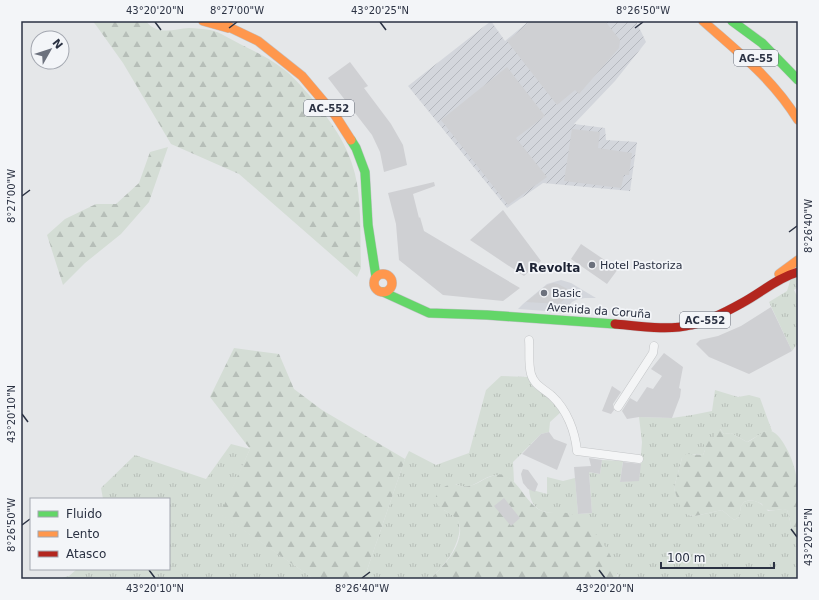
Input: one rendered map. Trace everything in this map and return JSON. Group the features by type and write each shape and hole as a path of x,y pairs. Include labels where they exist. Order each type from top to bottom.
{"main road":[{"name":"AC-552","path":"203,21 233,29"},
{"name":"AC-552","path":"221,21 233,29 258,41 302,76 335,115 356,148 365,172 368,225 380,275"},
{"path":"703,21 758,68 777,89 798,120"},
{"name":"AG-55","path":"708,21 741,45 783,84"},
{"name":"AG-55","path":"732,21 762,43 798,80"},
{"name":"AC-552","path":"759,292 798,260"},
{"name":"AC-552","path":"759,292 788,275 798,272"},
{"name":"AC-552","path":"383,292 378,291 374,286 374,282 380,275 388,274 392,279 392,286 429,313"},
{"path":"383,292 388,291 392,286"},
{"name":"Avenida da Coruña","path":"383,292 429,313 487,315 675,327 691,325 719,316 743,303 759,292"}],"street":[{"path":"529,340 531,375 537,385 552,396 563,409 576,439 577,451 639,459"},
{"path":"618,407 653,353 654,346"}],"shaded area":[{"path":"491,21 505,41 529,21 636,21 646,42 615,81 574,124 605,128 606,140 637,142 630,191 543,183 507,208 408,86"},
{"path":"561,280 571,283 596,298 578,299 572,302 565,310 560,312 518,309 547,284"}],"green space":[{"path":"93,21 146,21 150,26 160,30 189,28 214,31 267,58 282,68 293,78 310,96 331,123 343,142 352,163 360,209 361,268 357,277 239,174 171,144 123,63"},
{"path":"168,147 149,202 121,234 85,263 63,285 47,235 65,219 96,204 116,204 139,183 150,152"},
{"path":"798,276 798,287 794,290 798,298 798,343 792,351 769,302 787,291 791,278"},
{"path":"234,348 279,354 294,389 322,410 405,459 364,579 314,579 220,514 250,449 210,397"},
{"path":"501,376 528,377 532,386 546,396 561,412 550,422 549,432 541,434 513,462 514,482 504,475 499,475 491,476 466,487 456,484 444,510 453,515 459,522 459,534 452,552 446,562 433,576 433,579 364,579 409,451 436,465 469,453 486,390"},
{"path":"715,390 738,397 749,395 760,398 772,431 766,431 747,442 731,433 724,434 720,429 714,433 714,439 703,455 694,454 682,458 674,488 677,498 688,515 695,516 722,510 734,520 739,517 741,506 744,502 748,501 755,501 768,511 783,509 787,510 792,529 798,540 798,579 617,579 618,575 569,513 542,511 533,504 529,489 547,494 547,477 563,481 575,478 578,514 592,513 589,472 600,474 602,460 623,461 620,482 639,480 642,442 639,417 672,418 712,411"},
{"path":"718,427 724,434 731,433 747,442 768,431 775,433 782,440 790,456 797,479 799,502 798,540 792,529 787,510 767,510 764,509 762,504 755,501 744,502 741,506 739,517 734,520 722,510 695,516 688,515 682,511 674,488 682,458 686,454 703,455 705,450 704,444 714,439 715,428"},
{"path":"231,444 250,449 221,514 314,579 58,579 69,576 76,570 170,570 170,498 103,498 101,488 135,455 206,479"},
{"path":"504,474 514,482 531,503 538,509 545,512 568,513 576,516 584,522 601,540 608,551 617,571 617,579 433,579 433,576 449,559 457,545 460,530 457,519 440,507 437,503 437,494 442,488 452,484 469,486 489,477"}],"building":[{"path":"531,21 605,21 620,40 619,48 579,94 575,90 557,105 507,41"},
{"path":"350,62 368,86 364,88 391,124 403,145 407,165 384,172 380,152 372,135 328,78"},
{"path":"507,67 545,116 516,138 547,177 508,205 441,120"},
{"path":"572,129 600,132 598,148 632,153 629,175 624,175 621,188 564,181"},
{"path":"434,182 435,186 413,194 424,231 520,288 503,301 443,295 399,260 396,224 388,193"},
{"path":"503,210 541,261 524,276 470,240"},
{"name":"Hotel Pastoriza","path":"581,244 618,269 607,284 571,259"},
{"path":"553,283 573,292 559,304 526,302 547,285"},
{"path":"771,307 792,351 749,374 709,357 696,344 700,340 718,336 741,326"},
{"path":"664,353 683,367 679,388 681,389 680,397 672,418 639,417 627,419 622,411 630,398 637,402 647,387 653,389 662,376 651,369"},
{"path":"612,386 621,392 613,404 614,410 611,414 602,411"},
{"path":"549,432 554,439 567,444 557,470 522,454 541,434"},
{"path":"589,458 602,460 600,474 589,472 592,513 578,514 574,467 591,466"},
{"path":"623,462 641,464 639,481 620,482"},
{"path":"523,469 528,470 538,484 535,492 528,489 523,483 521,474"},
{"path":"504,498 520,518 511,526 494,506"}],"traffic: fast":[{"path":"732,21 762,43 798,80"},
{"path":"351,140 356,148 365,172 368,225 376,277"},
{"path":"383,292 429,313 487,315 615,324"}],"traffic: slow":[{"path":"203,21 228,28"},
{"path":"221,21 233,29 258,41 302,76 335,115 351,140"},
{"path":"703,21 742,55 766,79 778,92 798,120"},
{"path":"779,274 798,260"},
{"path":"379,274 387,274 392,279 392,283 390,290 387,292 379,292 374,287 374,279 379,274"}],"traffic: jam":[{"path":"615,324 673,328 698,323 724,313 776,282 798,272"}],"place":[{"name":"Hotel Pastoriza","path":"592,265"},
{"name":"Basic","path":"544,293"}],"district":[{"name":"A Revolta","path":"548,268"}]}
